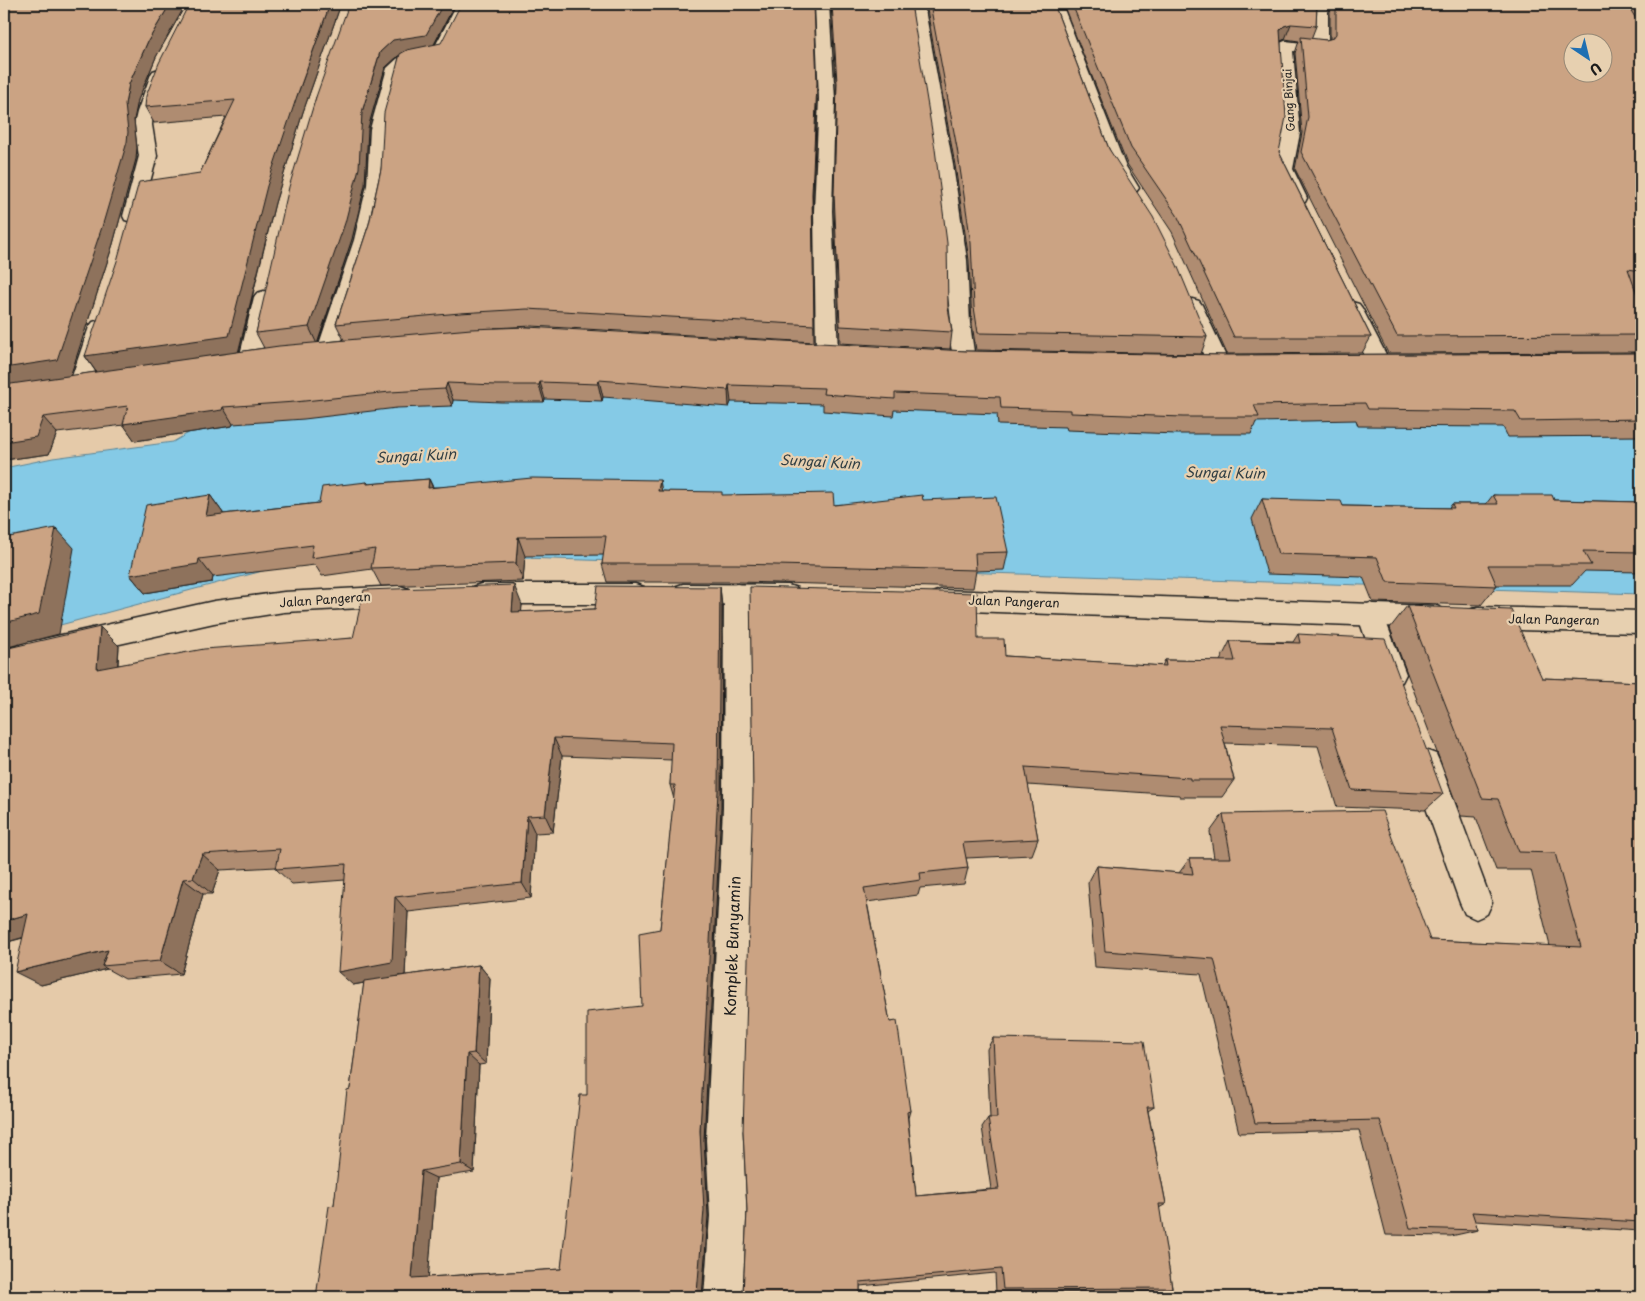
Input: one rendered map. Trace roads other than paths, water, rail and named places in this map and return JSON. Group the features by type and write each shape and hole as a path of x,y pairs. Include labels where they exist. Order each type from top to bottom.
{"street":[{"path":"327,350 364,240 376,185 379,129 395,68 405,60 432,58 438,55 464,4"},
{"path":"822,4 827,99 823,212 827,352"},
{"path":"917,4 944,165 957,260 960,324 964,359"},
{"path":"1055,4 1116,165 1139,202"},
{"name":"Gang Binjai","path":"1306,213 1284,169 1291,134 1286,46 1320,49 1321,4"},
{"path":"128,231 148,156 143,125 145,112 166,61"},
{"path":"250,359 269,276"},
{"path":"1184,286 1217,363"},
{"path":"1344,292 1379,362"},
{"path":"80,385 104,313"},
{"path":"458,594 737,594 814,596"},
{"name":"Komplek Bunyamin","path":"724,1297 729,1216 725,1140 738,808 737,594"},
{"name":"Jalan Pangeran","path":"4,661 25,654 214,612 284,602 422,595"},
{"name":"Jalan Pangeran","path":"913,599 1641,622"},
{"path":"1370,614 1401,698"},
{"path":"1414,735 1476,903"}],"water":[{"name":"Sungai Kuin","path":"491,376 1641,392 1641,594 522,558 300,561 4,640 4,468 53,458 173,442 242,402"}]}
